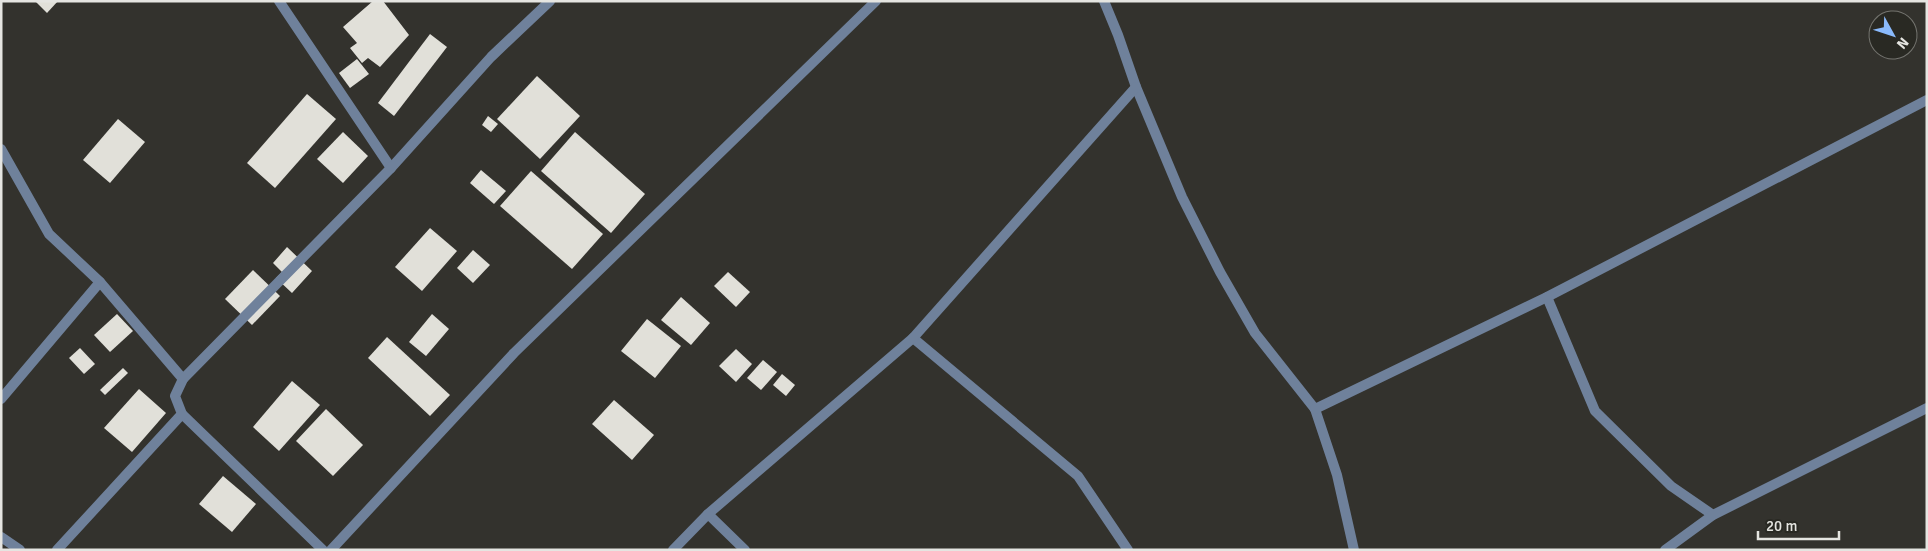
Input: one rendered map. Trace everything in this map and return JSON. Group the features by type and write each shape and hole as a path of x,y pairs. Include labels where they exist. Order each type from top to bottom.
{"street":[{"path":"279,1 391,168"},
{"path":"323,550 182,414 175,396 183,379 391,168 491,57 550,1"},
{"path":"331,550 514,354 876,1"},
{"path":"1104,1 1136,87 1182,197 1220,272 1255,333 1315,409 1338,475 1354,550"},
{"path":"673,550 708,514 913,338 1136,87"},
{"path":"1315,409 1548,297 1927,100"},
{"path":"1,149 49,234 100,282 183,379"},
{"path":"1,399 100,282"},
{"path":"1548,297 1595,411 1671,486 1713,515"},
{"path":"913,338 1078,476 1128,550"},
{"path":"1665,550 1713,515 1927,408"},
{"path":"58,550 182,414"},
{"path":"708,514 745,550"},
{"path":"1,537 20,550"}],"building":[{"path":"35,1 58,1 47,13"},
{"path":"373,1 383,1 409,35 380,67 368,58 362,63 350,48 357,43 343,27"},
{"path":"430,34 447,47 394,116 378,103"},
{"path":"357,59 369,74 350,88 339,73"},
{"path":"537,76 580,116 540,159 497,119"},
{"path":"307,94 336,119 275,188 247,163"},
{"path":"488,116 498,124 491,132 482,125"},
{"path":"118,119 145,142 110,183 83,160"},
{"path":"343,132 368,156 343,183 317,159"},
{"path":"575,132 645,194 611,233 541,171"},
{"path":"481,170 506,191 494,204 470,183"},
{"path":"531,171 603,234 572,269 500,206"},
{"path":"430,228 457,251 422,291 395,267"},
{"path":"287,247 312,271 292,293 276,278 282,272 273,263"},
{"path":"473,250 490,265 473,283 457,268"},
{"path":"253,270 280,296 252,325 225,299"},
{"path":"728,272 750,292 736,307 714,286"},
{"path":"681,297 710,323 691,345 661,320"},
{"path":"117,314 133,331 110,352 94,335"},
{"path":"432,314 449,329 426,356 409,342"},
{"path":"647,319 681,346 655,378 621,351"},
{"path":"387,337 450,395 430,416 368,358"},
{"path":"80,348 95,364 84,374 69,358"},
{"path":"736,349 752,364 736,382 719,366"},
{"path":"763,360 777,372 761,390 747,378"},
{"path":"123,368 128,373 105,395 100,390"},
{"path":"782,374 795,385 786,396 773,385"},
{"path":"292,381 320,405 279,451 253,427"},
{"path":"139,389 166,413 132,452 104,428"},
{"path":"614,400 654,435 632,460 592,424"},
{"path":"326,409 363,445 333,476 296,441"},
{"path":"223,476 256,504 232,532 199,504"}]}
